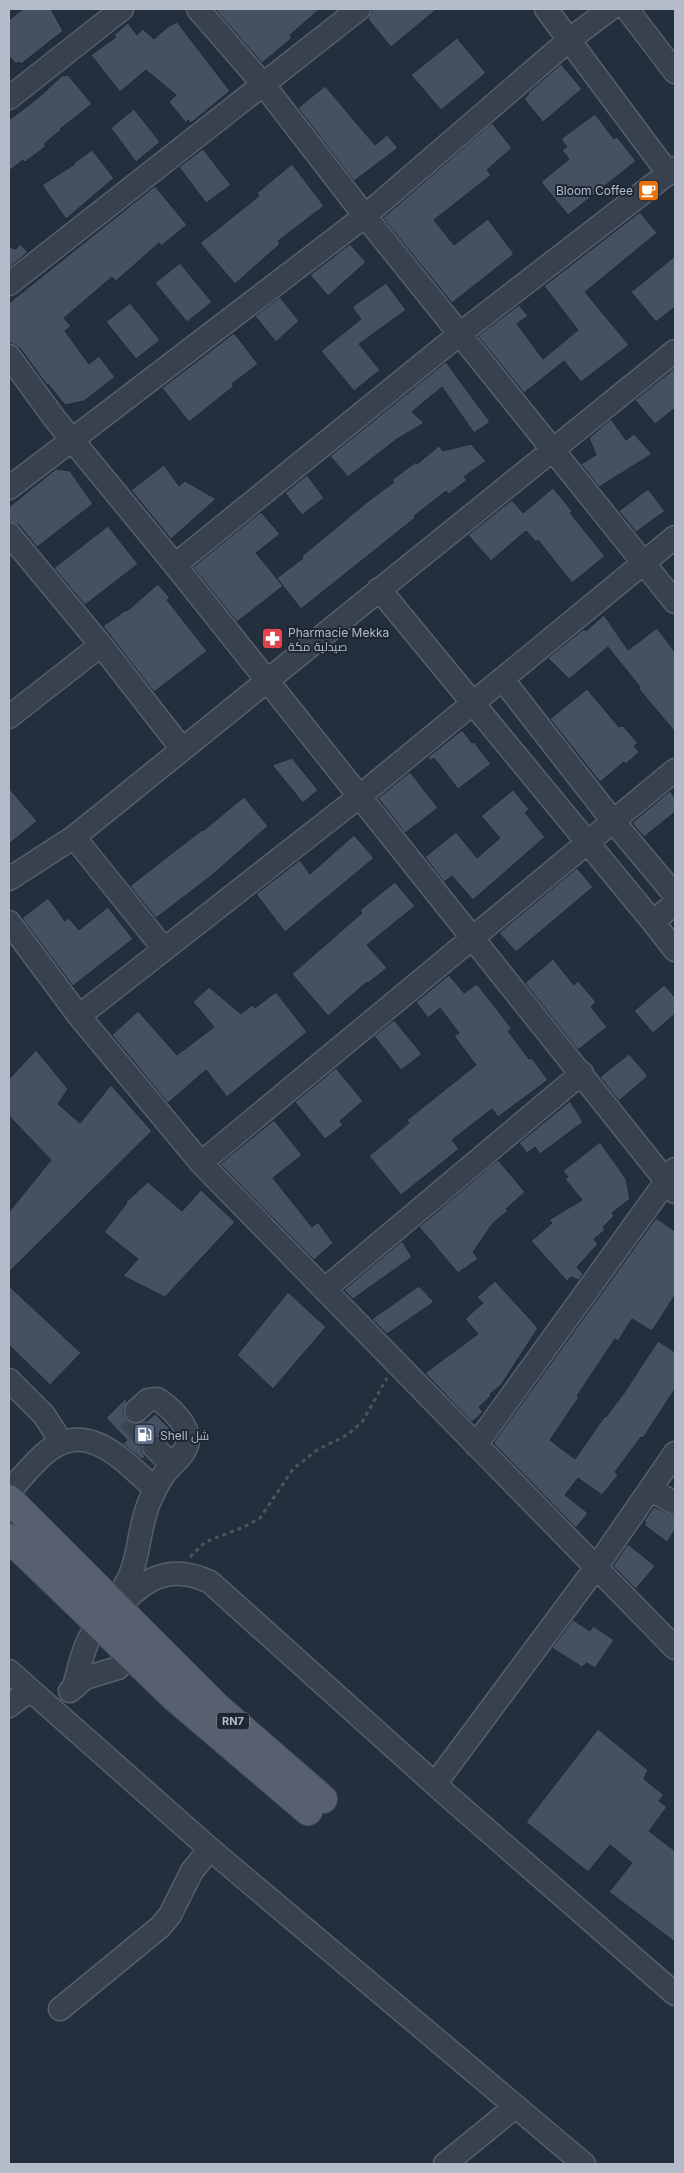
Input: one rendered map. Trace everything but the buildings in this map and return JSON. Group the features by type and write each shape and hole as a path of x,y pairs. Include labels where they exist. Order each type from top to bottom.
{"main road":[{"name":"RN7","path":"9,1499 217,1735 316,1805"},
{"name":"RN7","path":"9,1538 109,1612"}],"street":[{"path":"9,98 122,9"},
{"path":"198,9 263,84 365,216 461,333 551,450 675,602"},
{"path":"9,284 358,9"},
{"path":"175,565 461,333 672,170 546,9"},
{"path":"9,488 365,216 569,40 610,9"},
{"path":"627,9 675,72"},
{"path":"9,879 74,837 675,351"},
{"path":"9,356 72,440 175,565 266,681 582,1073 672,1180 476,1445"},
{"path":"9,534 101,645 182,749"},
{"path":"79,1016 360,796 675,537"},
{"path":"380,589 675,950"},
{"path":"9,717 101,645"},
{"path":"502,680 613,821 675,895"},
{"path":"201,1163 475,939 675,770"},
{"path":"74,837 164,949"},
{"path":"653,922 675,903"},
{"path":"9,922 79,1016 201,1163 399,1363 476,1445 674,1642"},
{"path":"325,1289 582,1073"},
{"path":"9,1380 44,1414 62,1443"},
{"path":"74,1687 87,1642 109,1612 134,1567 145,1514 155,1489 188,1444 185,1426 157,1398 148,1400 136,1411"},
{"path":"9,1492 42,1456 62,1443 109,1437 118,1455 155,1489"},
{"path":"154,1447 172,1465"},
{"path":"435,1784 597,1566 675,1453"},
{"path":"650,1490 675,1503"},
{"path":"109,1612 143,1583 161,1575 181,1573 201,1578 218,1588 435,1784 675,1994"},
{"path":"52,1710 85,1678 118,1668 138,1647"},
{"path":"9,1671 210,1849 584,2164"},
{"path":"9,1706 30,1690"},
{"path":"60,2009 160,1927 170,1915 192,1871 210,1849"},
{"path":"454,2162 515,2107"}],"path":[{"path":"181,1573 191,1555 205,1542 244,1528 260,1518 272,1503 284,1481 304,1459 355,1430 368,1413 380,1389 399,1363"}],"tunnel":[{"path":"128,1419 154,1447"}],"place":[{"name":"Bloom Coffee","path":"649,190"},
{"name":"Pharmacie Mekka صيدلية مكة","path":"272,639"},
{"name":"Shell شل","path":"144,1435"}]}
